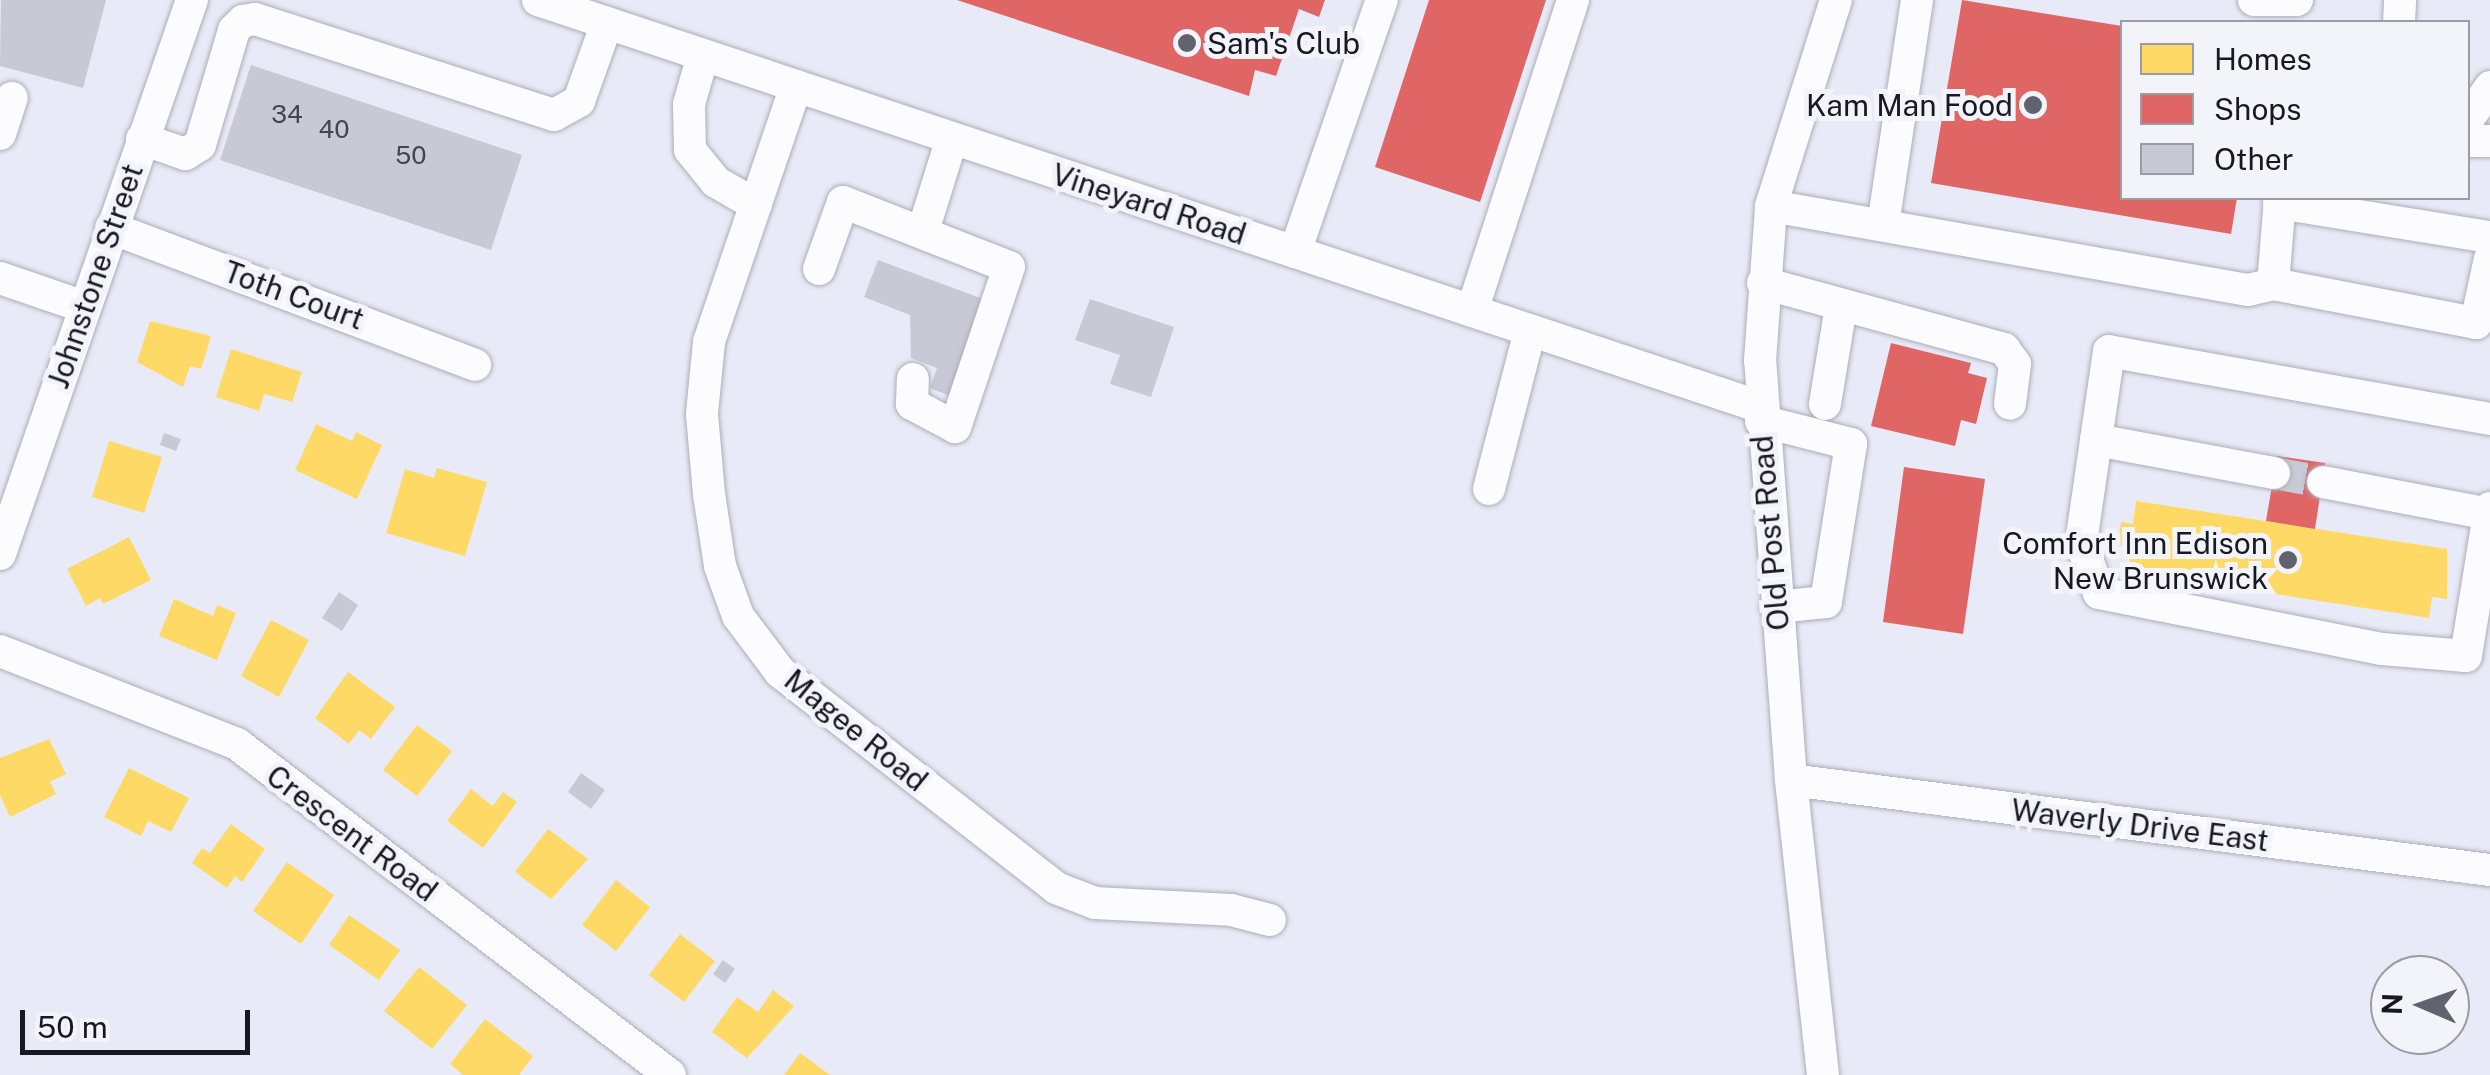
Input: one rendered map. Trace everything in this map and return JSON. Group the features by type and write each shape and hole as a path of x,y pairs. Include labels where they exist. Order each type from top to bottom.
{"street":[{"name":"Johnstone Street","path":"0,554 10,491 84,307 192,0"},
{"name":"Vineyard Road","path":"538,0 1472,311 1851,444 1826,602 1776,607"},
{"path":"1295,252 1382,0"},
{"path":"1472,311 1572,0"},
{"name":"Old Post Road","path":"1823,1075 1791,780 1761,414 1763,283 1770,206 1836,0"},
{"path":"1882,225 1917,0"},
{"path":"2254,0 2297,0"},
{"path":"142,139 185,154 200,146 234,30 242,21 256,20 554,115 579,101 607,23"},
{"path":"702,55 689,104 690,150 716,182 756,205"},
{"name":"Magee Road","path":"796,86 710,342 702,414 720,566 738,616 780,672 1056,888 1095,902 1231,910 1270,920"},
{"path":"2470,115 2490,87"},
{"path":"0,134 12,98"},
{"path":"923,231 952,138"},
{"path":"2272,284 2280,200 2490,238"},
{"path":"819,269 843,202 1009,267 955,427 912,404 913,379"},
{"path":"1770,206 2248,290 2272,284 2476,324 2490,258"},
{"name":"Toth Court","path":"111,228 475,365"},
{"path":"0,278 84,307"},
{"path":"1763,283 2004,349 2014,364 2010,404"},
{"path":"1825,404 1841,306"},
{"path":"1489,489 1530,331"},
{"path":"2322,482 2489,511 2466,656 2298,634 2099,593 2081,542 2109,350 2490,418"},
{"path":"2096,440 2274,473"},
{"name":"Crescent Road","path":"0,652 237,744 670,1075"},
{"name":"Waverly Drive East","path":"1791,780 2490,870"}],"building: Homes":[{"path":"150,321 211,336 201,369 190,366 183,387 137,362"},
{"path":"231,349 302,372 292,402 264,394 259,411 216,397"},
{"path":"316,424 352,441 356,432 382,445 357,499 295,470"},
{"path":"109,441 162,457 144,513 92,497"},
{"path":"437,468 487,482 465,556 386,533 405,469 434,478"},
{"name":"Comfort Inn Edison New Brunswick","path":"2136,501 2447,549 2447,599 2432,597 2429,618 2128,571 2132,547 2118,545 2121,522 2133,524"},
{"path":"129,537 151,580 103,604 100,598 86,606 67,569"},
{"path":"174,599 213,616 217,605 236,613 217,660 159,636"},
{"path":"271,620 309,640 279,697 241,676"},
{"path":"348,672 395,707 371,739 359,730 349,744 315,718"},
{"path":"417,725 452,751 417,796 383,770"},
{"path":"49,739 66,774 50,782 56,794 10,817 0,795 0,758"},
{"path":"129,768 189,798 171,832 148,821 141,836 104,817"},
{"path":"471,789 493,806 503,792 517,802 483,848 447,821"},
{"path":"231,824 265,849 242,882 235,876 227,888 192,863 202,848 210,853"},
{"path":"548,829 588,859 551,899 515,872"},
{"path":"287,862 334,895 301,944 253,911"},
{"path":"616,880 650,907 616,951 582,925"},
{"path":"349,915 400,950 379,980 329,945"},
{"path":"680,934 715,961 684,1002 649,975"},
{"path":"419,967 467,1005 432,1049 384,1011"},
{"path":"773,990 794,1006 747,1058 712,1032 737,997 758,1012"},
{"path":"485,1019 533,1056 519,1075 463,1075 450,1064"},
{"path":"800,1053 830,1075 784,1075"}],"building: Shops":[{"name":"Sam's Club","path":"957,0 1325,0 1319,17 1299,9 1276,76 1255,70 1249,96"},
{"path":"1429,0 1546,0 1480,202 1375,167"},
{"name":"Kam Man Food","path":"1962,0 2120,26 2120,200 2237,200 2231,234 1931,183"},
{"path":"1891,343 1971,363 1968,373 1987,378 1976,424 1961,420 1955,446 1871,426"},
{"path":"2277,456 2325,463 2315,529 2266,521"},
{"path":"1904,467 1985,479 1963,634 1883,622"}],"building: Other":[{"path":"1,0 106,0 83,88 0,66"},
{"path":"251,65 522,155 491,250 220,160"},
{"path":"878,260 991,302 955,398 930,388 937,368 911,358 910,315 864,297"},
{"path":"1090,299 1174,327 1151,397 1110,384 1120,355 1075,340"},
{"path":"164,433 181,439 176,451 160,445"},
{"path":"339,592 358,605 342,631 322,618"},
{"path":"581,773 605,790 591,809 568,792"},
{"path":"723,960 735,969 725,983 713,974"}],"tunnel":[{"path":"2274,473 2323,482"}],"place":[{"name":"Sam's Club","path":"1187,43"},
{"name":"Kam Man Food","path":"2033,105"},
{"name":"Comfort Inn Edison New Brunswick","path":"2288,560"}]}
